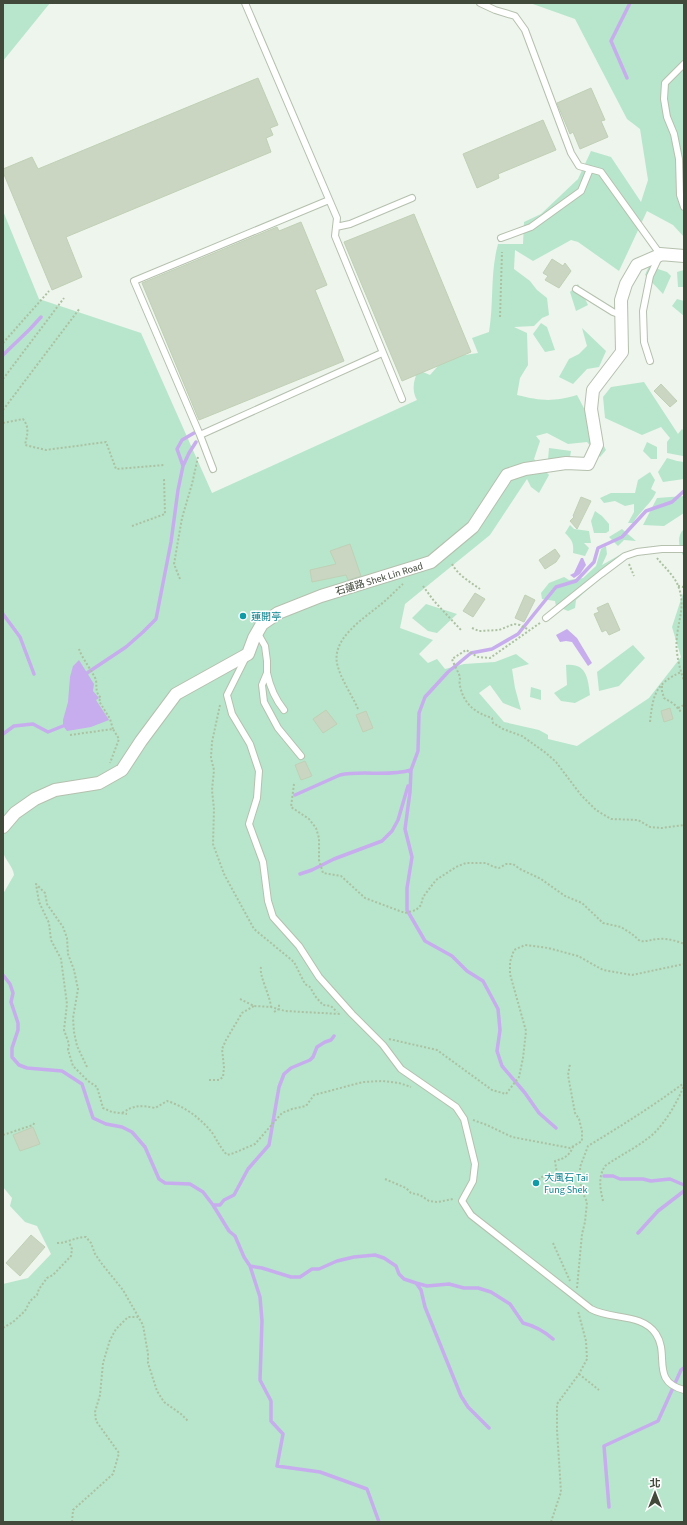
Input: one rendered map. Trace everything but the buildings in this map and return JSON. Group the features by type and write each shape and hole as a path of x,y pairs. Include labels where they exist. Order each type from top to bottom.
{"street":[{"name":"石蓮路 Shek Lin Road","path":"248,654 262,624 278,613 321,596 431,562 473,527 507,475 525,469 566,463 588,464 598,445 591,409 593,390 622,352 621,300 626,284 637,265 660,254 684,256"},
{"path":"3,827 15,813 35,799 54,790 100,783 122,770 141,741 176,694 248,654"}],"lane":[{"path":"245,3 336,218 335,236 402,399"},
{"path":"480,3 494,10 515,16 525,30 571,153 579,166 602,172 660,254 650,276 643,311 644,342 650,361"},
{"path":"684,64 665,83 664,99 666,116 676,140 679,159 680,195 684,207"},
{"path":"501,238 531,227 581,191 590,169"},
{"path":"336,227 350,224 412,198"},
{"path":"214,469 134,281 328,200"},
{"path":"576,289 613,312 621,315"},
{"path":"201,437 382,353"},
{"path":"546,618 625,556 637,552 684,549"},
{"path":"257,632 265,646 268,661 267,673 270,686 284,710"},
{"path":"248,654 227,694 232,714 250,744 259,771 257,798 249,824 263,862 268,901 273,917 299,946 319,977 352,1014 383,1045 401,1069 456,1107 463,1117 475,1164 473,1181 462,1201 471,1215 595,1311 636,1320 652,1329 660,1341 665,1378 672,1386 684,1390"},
{"path":"267,673 262,685 264,702 278,728 301,756"}],"path":[{"path":"500,318 502,252"},
{"path":"3,343 50,291"},
{"path":"3,379 64,298"},
{"path":"3,410 80,308"},
{"path":"3,423 23,419 27,424 28,431 25,445 46,450 106,442 116,469 164,465"},
{"path":"180,579 174,564 175,556 182,518 192,484 201,437"},
{"path":"132,526 165,514 164,478"},
{"path":"651,551 674,578 682,600 682,610 676,637 678,666 684,681"},
{"path":"627,558 634,576"},
{"path":"452,564 454,569 480,589"},
{"path":"358,709 338,666 337,652 345,637 354,626 407,580 412,575 415,567"},
{"path":"423,586 434,601 461,630"},
{"path":"678,586 684,587"},
{"path":"546,618 490,658 478,656 466,650 452,659 460,677 460,687 473,710 492,718 493,723 503,729 522,736 546,753 556,762 581,795 596,810 611,819 638,820 650,828 684,825"},
{"path":"472,628 479,631 499,630 514,624 520,624 530,630"},
{"path":"79,649 83,659 96,680 95,688 97,694 101,698 99,701 110,719 118,739 110,763 129,760"},
{"path":"650,722 654,698 665,680 681,672"},
{"path":"662,685 664,698 674,704 682,713"},
{"path":"227,694 221,701 212,742 214,770 212,790 214,809 213,844 224,874 254,929 294,962 305,984 310,987 315,996 323,1005 331,1006 338,1014 352,1014"},
{"path":"678,708 684,705"},
{"path":"70,735 113,729"},
{"path":"294,784 291,807 309,819 316,828 319,838 319,860 323,873 341,876 365,898 373,902 405,913 412,912 421,905 423,897 436,880 456,867 466,863 486,863 499,868 506,864 513,864 541,879 565,896 582,903 602,923 621,927 640,941 651,942 658,939 671,940 684,944"},
{"path":"87,1067 77,1046 74,1032 73,1018 78,989 74,970 68,954 67,938 63,927 47,904 45,893 36,884 39,902 50,923 52,940 60,959 67,1004 64,1030 69,1044 68,1050 73,1066 88,1081 97,1087 103,1108 112,1112 127,1114"},
{"path":"388,1038 438,1050 492,1090 506,1094 519,1077 526,1031 510,974 510,962 514,950 525,945 548,948 578,956 603,970 632,975 684,964"},
{"path":"261,967 260,973 272,1007"},
{"path":"240,999 254,1006 272,1007 284,1011 352,1014"},
{"path":"279,1003 279,1009"},
{"path":"209,1080 219,1080 222,1077 224,1067 222,1049 226,1040 242,1014 254,1006"},
{"path":"274,1012 279,1009"},
{"path":"463,1117 487,1125 512,1137 570,1148 573,1147 582,1141 582,1131 579,1118 575,1113 568,1075 570,1064"},
{"path":"122,1113 130,1107 142,1106 155,1108 166,1101 178,1105 205,1125 227,1155 255,1144 282,1113 306,1106 314,1095 321,1094 332,1089 363,1082 382,1081 399,1083 420,1091 431,1090"},
{"path":"603,1201 600,1181 602,1171 605,1166 649,1138 668,1116 680,1096 684,1084"},
{"path":"577,1297 582,1234 587,1202 581,1189 580,1167 588,1146 659,1102 684,1084"},
{"path":"3,1135 33,1125 35,1122"},
{"path":"536,1183 541,1177 555,1176 557,1174 555,1161 566,1158 571,1153 573,1147"},
{"path":"384,1179 406,1188 411,1193 420,1195 430,1201 438,1202 450,1199 462,1201"},
{"path":"57,1244 69,1242 78,1237 86,1238 91,1243 95,1254 123,1290 145,1330 148,1363 157,1391 164,1402 188,1421"},
{"path":"3,1328 13,1322 25,1311 30,1301 37,1295 39,1289 47,1278 53,1275 71,1256 72,1249 69,1242"},
{"path":"553,1243 577,1297"},
{"path":"551,1522 561,1492 557,1404 579,1374 587,1360 586,1341 578,1312 570,1300 577,1297"},
{"path":"72,1522 73,1510 113,1474 118,1453 96,1420 95,1412 100,1395 103,1363 110,1340 116,1329 128,1317 138,1317"},
{"path":"579,1374 599,1390"}],"green space":[{"path":"3,3 50,3 3,61"},
{"path":"530,3 684,3 684,237 673,225 647,211 619,271 578,242 571,240 533,261 515,250 514,269 530,281 537,290 547,298 549,315 542,318 534,326 514,327 527,333 528,365 520,378 517,395 533,399 554,400 577,395 606,450 600,457 587,442 568,444 547,433 536,436 540,441 534,459 549,475 539,493 531,487 527,479 490,535 405,604 400,628 433,640 419,654 428,663 437,659 445,669 464,664 495,662 516,654 529,664 512,669 521,710 503,703 490,685 479,693 504,722 539,730 548,735 548,739 577,746 649,698 681,657 672,627 684,590 684,1522 3,1522 3,1284 28,1278 51,1254 37,1226 25,1222 10,1206 12,1198 3,1187 3,894 14,875 3,852 3,211 39,299 141,333 212,493 417,400 414,392 414,385 418,370 430,375 445,358 478,353 472,338 489,332 494,266 498,244 523,244 524,222 541,214 578,179 591,151 611,157 641,202 648,180 640,129 627,119 575,19"},
{"path":"649,266 667,272 671,276 663,294 645,275"},
{"path":"684,270 684,287 678,287 677,272"},
{"path":"578,284 588,305 576,311 570,292"},
{"path":"677,299 684,301 684,316 672,306"},
{"path":"541,323 547,327 555,350 545,352 533,334"},
{"path":"582,328 606,351 599,367 587,369 573,384 559,377 569,359 579,354 587,346"},
{"path":"644,382 678,434 682,429 684,431 684,461 683,456 667,453 667,442 670,438 661,427 642,435 605,418 603,397 611,387"},
{"path":"647,442 657,447 657,459 651,459 643,451"},
{"path":"549,448 571,451 568,469 557,471 548,460"},
{"path":"667,458 684,462 684,479 663,482 658,472"},
{"path":"650,472 655,480 651,489 656,492 652,500 633,523 628,523 634,512 634,504 625,506 615,501 604,503 600,498 611,493 635,493 638,480"},
{"path":"684,496 684,513 664,526 643,525 657,498"},
{"path":"595,511 609,524 609,531 606,533 594,533 591,521"},
{"path":"570,525 574,529 589,531 591,543 584,543 589,548 585,556 573,553 572,542 565,533"},
{"path":"622,529 636,541 624,540 618,546 609,537"},
{"path":"684,529 684,557 679,539 681,532"},
{"path":"606,546 607,554 602,565 623,553 626,554 610,571 576,600 575,608 568,611 556,606 555,601 542,599 541,593 549,583 564,577 569,580 583,578 596,566 601,549"},
{"path":"426,604 457,614 437,633 428,631 412,618"},
{"path":"633,645 645,658 619,686 599,691 597,672"},
{"path":"566,665 573,665 582,669 587,678 590,695 575,703 561,701 554,693 567,685"},
{"path":"531,687 541,690 541,700 530,697"}],"shaded area":[{"path":"581,558 583,558 586,565 580,574 574,578 570,575 574,573"},
{"path":"567,629 577,638 592,663 588,666 572,642 560,642 556,635"},
{"path":"79,660 94,684 93,691 99,698 96,700 109,720 91,727 67,731 63,726 63,720 68,702 70,677 73,666"}],"waterway":[{"path":"627,78 611,41 630,3"},
{"path":"3,355 41,317"},
{"path":"87,673 126,647 156,619 171,542 183,466 177,449 182,440 194,433"},
{"path":"183,466 196,442"},
{"path":"556,1128 539,1113 525,1093 502,1066 497,1051 500,1030 498,1009 483,981 467,971 452,956 425,941 407,910 407,888 412,857 405,829 410,792 411,770 418,751 419,713 425,697 448,672 471,653 492,649 518,634 556,587 576,581 594,562 598,548 622,537 646,511 672,502 684,491"},
{"path":"3,614 20,637 34,674"},
{"path":"3,734 14,726 33,724 48,732 63,726"},
{"path":"295,795 340,775 357,773 393,773 411,770 410,772"},
{"path":"300,874 334,859 382,841 392,831 398,820 408,786"},
{"path":"3,975 10,984 13,993 11,1002 18,1023 18,1030 12,1048 12,1057 19,1065 27,1068 62,1071 82,1084 93,1118 106,1124 122,1127 132,1132 145,1147 159,1179 165,1183 190,1184 203,1192 229,1231 235,1236 244,1257 250,1266 260,1297 262,1321 260,1380 271,1401 271,1421 283,1434 277,1466 320,1472 367,1489 379,1522"},
{"path":"213,1205 220,1205 224,1200 234,1195 248,1169 269,1145 279,1087 284,1074 291,1068 310,1060 313,1057 317,1047 331,1040 334,1036"},
{"path":"604,1176 613,1176 620,1179 643,1179 651,1181 670,1179 684,1185"},
{"path":"638,1233 658,1211 684,1191"},
{"path":"250,1266 291,1277 300,1277 312,1269 319,1269 337,1261 354,1257 375,1255 384,1258 396,1266 399,1274 404,1279 416,1283 421,1290 425,1307 461,1396 468,1407 489,1428"},
{"path":"416,1283 427,1286 449,1284 464,1288 478,1288 491,1292 510,1304 523,1323 539,1329 553,1339"},
{"path":"609,1507 604,1446 658,1421 681,1370 684,1368"}],"place":[{"name":"蓮開亭","path":"243,616"},
{"name":"大風石 Tai Fung Shek","path":"536,1183"}]}
